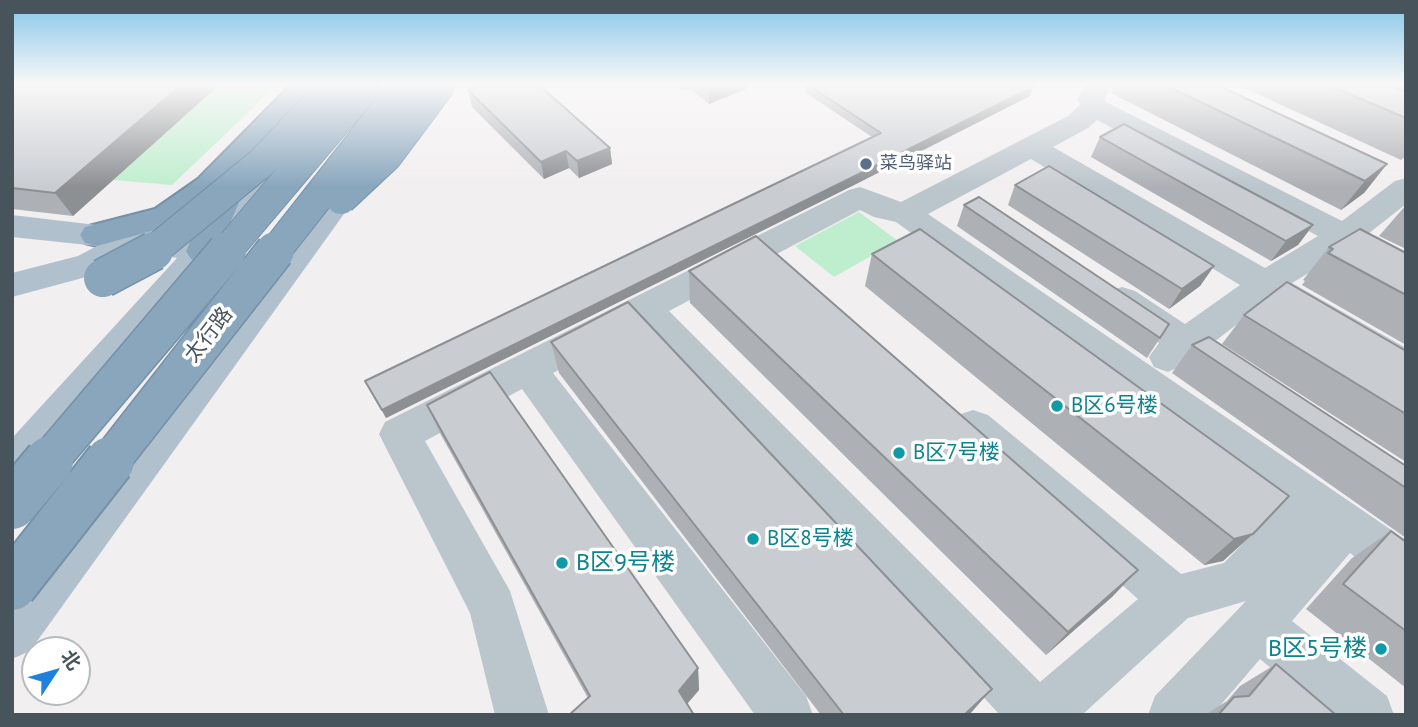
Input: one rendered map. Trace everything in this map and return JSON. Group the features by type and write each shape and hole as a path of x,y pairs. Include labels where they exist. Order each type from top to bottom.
{"highway":[{"path":"97,235 170,214 209,186 274,119"},
{"path":"103,278 160,248 261,163 303,119"},
{"name":"太行路","path":"12,505 338,119"},
{"name":"太行路","path":"12,586 379,119"},
{"path":"243,292 387,156 415,119"},
{"path":"203,251 246,148"}],"main road":[{"path":"12,468 320,119"},
{"path":"12,634 220,361 399,119"},
{"path":"12,285 89,265 133,241 170,214"},
{"path":"12,226 97,235 203,251"},
{"path":"12,251 97,235"},
{"path":"203,251 220,361"},
{"path":"12,295 103,278"},
{"path":"12,312 49,303 103,278"}],"street":[{"path":"905,213 1080,119"},
{"path":"1137,119 1344,236 1406,268"},
{"path":"1030,146 1406,366"},
{"path":"953,186 985,208"},
{"path":"1140,379 1266,283 1344,236 1400,186"},
{"path":"522,715 494,607 400,434 860,197 886,210 905,213 1406,567"},
{"path":"762,247 794,274"},
{"path":"1095,282 1267,397"},
{"path":"644,308 1036,715"},
{"path":"528,368 787,715"},
{"path":"942,400 1174,598"},
{"path":"1042,715 1174,598 1238,582 1330,513"},
{"path":"1174,715 1258,625 1330,513"},
{"path":"1258,625 1368,715"}],"green space":[{"path":"181,119 241,119 172,185 113,180"},
{"path":"859,212 898,241 834,277 795,246"}],"building":[{"path":"12,119 141,119 55,193 12,188"},
{"path":"497,119 577,119 610,148 577,161 566,151 541,162"},
{"path":"860,119 969,119 382,410 365,381 881,133"},
{"path":"1236,119 1290,119 1387,164 1365,181"},
{"path":"1124,124 1313,225 1286,241 1100,137"},
{"path":"1049,166 1214,266 1182,289 1015,185"},
{"path":"979,197 1169,324 1160,338 964,205"},
{"path":"920,229 1289,496 1253,534 1234,539 872,254"},
{"path":"1360,229 1406,253 1406,295 1328,253 1333,249 1329,247"},
{"path":"756,236 1138,570 1068,632 689,271"},
{"path":"1287,282 1406,351 1406,414 1244,315"},
{"name":"B区8号楼","path":"628,302 992,689 964,715 844,715 551,342"},
{"path":"1209,337 1406,466 1406,488 1192,345"},
{"name":"B区9号楼","path":"490,372 698,668 679,691 694,715 569,715 590,696 427,405"},
{"path":"1391,531 1406,542 1406,631 1343,584"},
{"path":"1276,664 1336,715 1218,715 1234,697 1249,696"}],"place":[{"name":"菜鸟驿站","path":"866,164"},
{"name":"B区6号楼","path":"1057,406"},
{"name":"B区7号楼","path":"899,453"},
{"name":"B区8号楼","path":"753,539"},
{"name":"B区9号楼","path":"562,563"},
{"name":"B区5号楼","path":"1381,649"}]}
